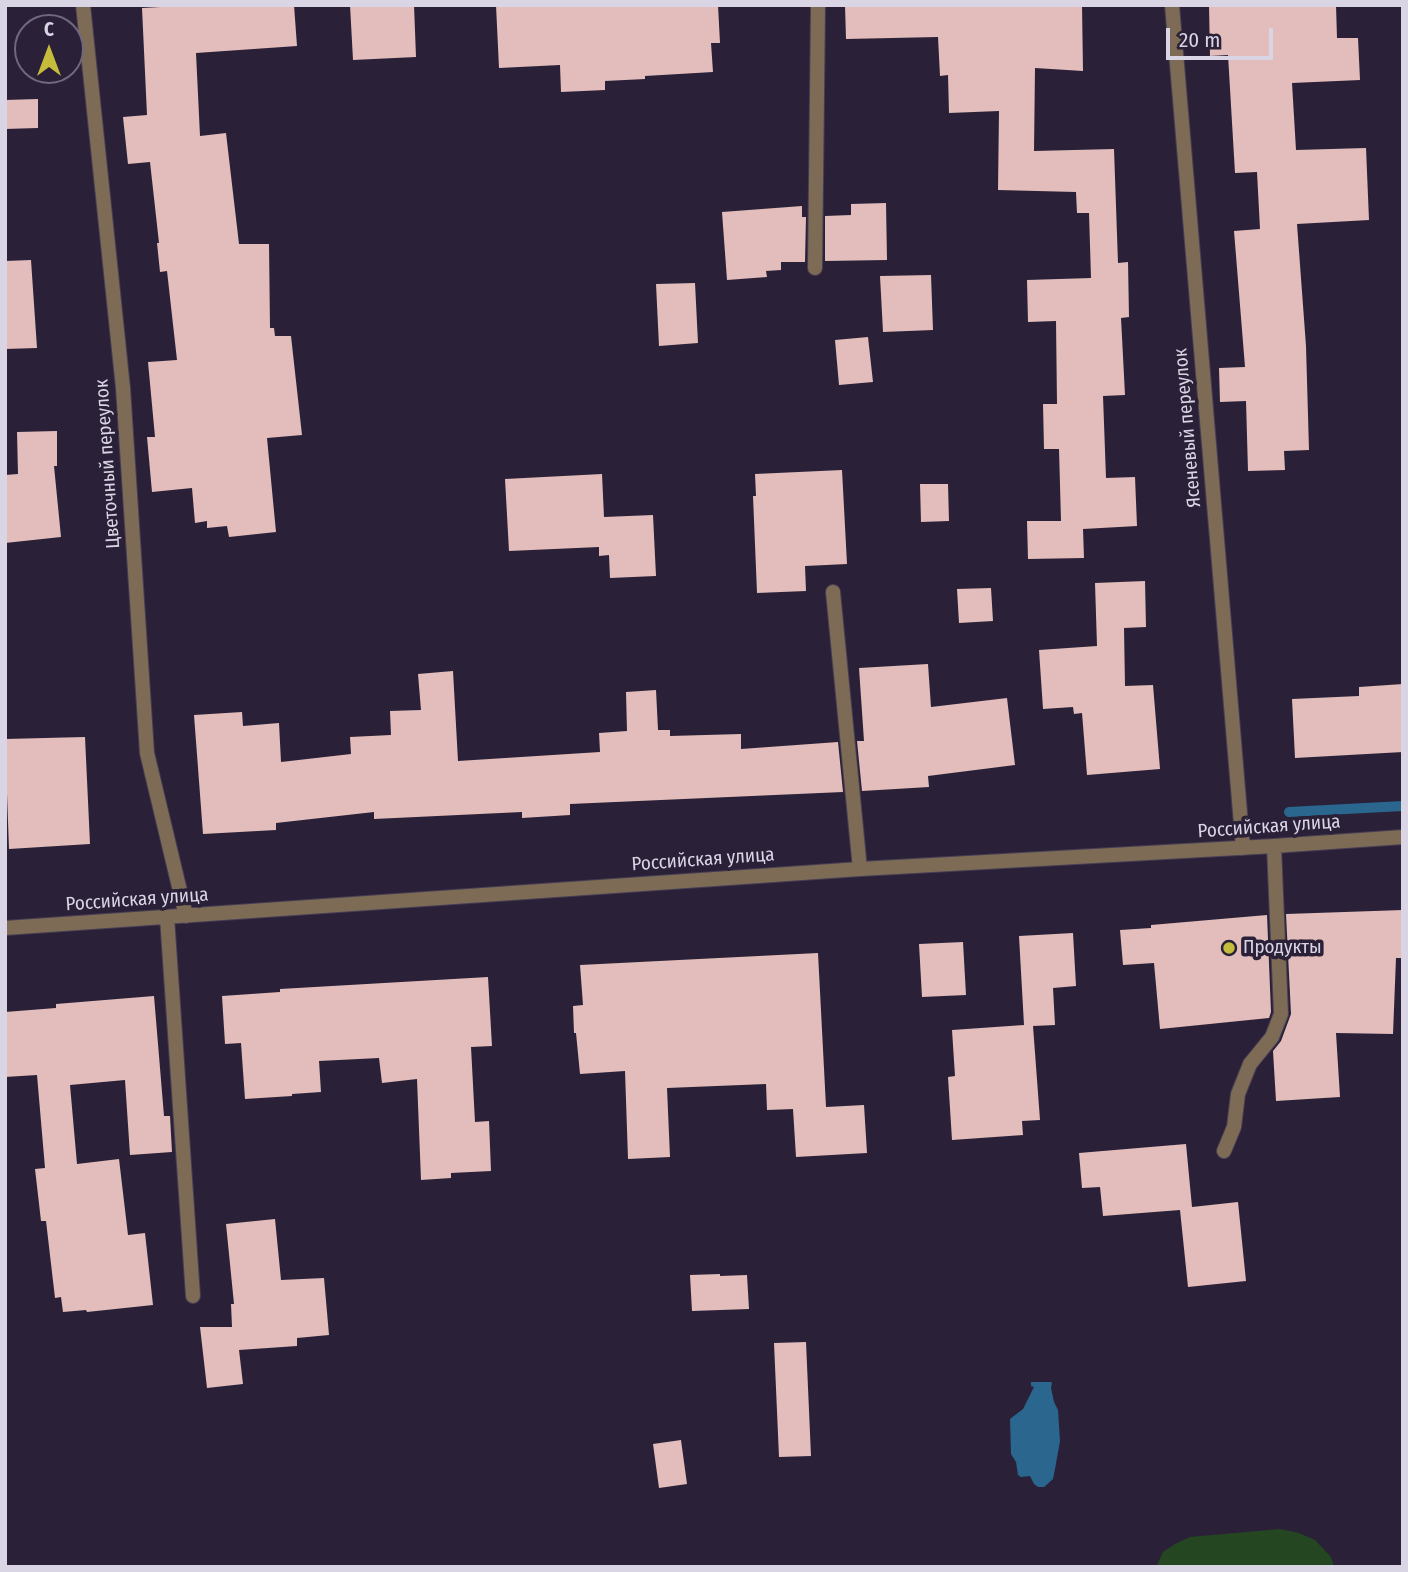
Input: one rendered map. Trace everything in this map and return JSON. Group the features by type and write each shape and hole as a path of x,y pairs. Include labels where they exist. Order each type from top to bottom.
{"street":[{"name":"Цветочный переулок","path":"83,5 123,388 148,753 186,916"},
{"path":"815,268 818,5"},
{"name":"Ясеневый переулок","path":"1172,5 1243,848"},
{"path":"832,592 860,869"},
{"name":"Российская улица","path":"5,928 860,869 1403,837"},
{"path":"1224,1151 1234,1127 1238,1094 1250,1064 1272,1037 1281,1014 1274,846"},
{"path":"167,917 193,1296"}],"green space":[{"path":"1280,1529 1315,1540 1331,1557 1334,1567 1156,1567 1163,1552 1190,1537"}],"water":[{"path":"1031,1382 1052,1382 1054,1402 1058,1410 1060,1441 1055,1469 1053,1479 1044,1487 1034,1484 1030,1476 1018,1475 1016,1462 1011,1454 1010,1419 1023,1409 1034,1387"}],"building":[{"path":"294,5 297,46 196,53 200,136 226,133 239,244 269,244 270,328 274,328 275,336 291,336 302,435 267,438 276,532 229,537 227,526 207,528 207,521 195,523 192,488 152,492 147,437 155,437 148,362 177,360 167,271 160,272 150,162 128,164 123,117 147,115 142,8"},
{"path":"350,5 414,5 416,57 353,60"},
{"path":"496,5 718,5 720,43 711,43 713,72 605,81 605,90 561,92 560,65 499,68"},
{"path":"845,5 1082,5 1083,71 1035,68 1034,151 1114,149 1118,263 1128,262 1129,317 1121,318 1125,395 1103,396 1106,478 1135,477 1137,526 1083,529 1084,558 1028,559 1027,521 1061,521 1059,449 1044,449 1043,404 1057,404 1056,321 1028,322 1027,280 1091,278 1089,213 1077,213 1076,192 998,190 999,111 949,113 948,75 940,76 938,37 846,39"},
{"path":"1209,5 1336,5 1337,38 1358,38 1360,80 1292,83 1296,150 1366,148 1369,220 1297,224 1306,346 1309,450 1284,451 1285,470 1248,471 1246,401 1220,402 1219,368 1245,367 1234,231 1260,229 1257,172 1235,173 1228,55 1210,56"},
{"path":"38,99 38,128 5,129 5,100"},
{"path":"886,203 887,260 825,261 825,216 851,215 851,204"},
{"path":"802,206 802,217 806,217 805,262 781,262 781,270 766,271 767,277 727,280 722,212"},
{"path":"31,260 37,348 5,349 5,261"},
{"path":"931,275 933,330 883,332 880,276"},
{"path":"695,283 698,343 659,346 656,284"},
{"path":"868,337 873,382 839,385 835,340"},
{"path":"57,431 57,466 54,466 61,537 5,543 5,475 18,474 17,432"},
{"path":"842,470 847,564 805,566 806,591 757,593 753,496 756,496 755,474"},
{"path":"602,474 604,517 653,515 656,576 610,578 609,555 599,556 599,547 509,551 505,479"},
{"path":"920,484 948,484 949,521 921,522"},
{"path":"1145,581 1146,627 1124,628 1125,686 1153,685 1160,769 1087,775 1082,713 1074,714 1073,707 1043,709 1039,650 1097,646 1095,583"},
{"path":"991,588 993,621 959,623 957,589"},
{"path":"928,664 931,707 1007,698 1015,765 928,776 929,787 862,791 857,741 864,741 859,668"},
{"path":"453,671 458,761 600,752 599,733 627,731 626,692 656,690 658,730 670,730 670,736 741,734 741,749 838,742 843,792 570,804 570,815 522,818 522,812 374,819 374,812 276,823 276,830 203,834 194,715 242,712 243,726 279,723 281,762 351,754 350,737 391,735 390,711 421,710 418,674"},
{"path":"1403,684 1403,752 1295,758 1292,699 1359,696 1359,687"},
{"path":"85,737 90,844 9,849 5,739"},
{"path":"1403,910 1403,958 1396,958 1393,1034 1336,1033 1340,1097 1276,1101 1273,1051 1281,1041 1291,1014 1286,914"},
{"path":"1267,915 1271,1012 1269,1018 1160,1029 1154,963 1123,965 1120,930"},
{"path":"1073,933 1076,986 1053,988 1055,1025 1033,1026 1040,1120 1022,1121 1023,1135 952,1140 948,1077 955,1076 952,1030 1024,1025 1019,936"},
{"path":"963,942 966,995 922,997 919,944"},
{"path":"818,953 826,1107 864,1105 867,1153 796,1157 793,1109 767,1110 766,1084 667,1088 670,1157 628,1159 625,1071 580,1074 573,1006 583,1005 580,965"},
{"path":"488,977 492,1046 471,1047 475,1122 489,1121 491,1171 451,1173 451,1178 421,1180 417,1079 382,1083 379,1058 319,1061 321,1092 245,1099 241,1043 225,1044 222,996 280,992 280,989"},
{"path":"154,996 164,1116 170,1116 172,1152 130,1155 125,1080 70,1085 77,1164 119,1159 128,1235 145,1233 153,1305 63,1312 61,1297 55,1298 46,1221 41,1221 35,1169 45,1168 37,1075 5,1077 5,1012 56,1008 56,1004"},
{"path":"1186,1144 1192,1207 1238,1202 1246,1281 1188,1287 1180,1210 1103,1216 1100,1187 1082,1188 1079,1153"},
{"path":"275,1219 281,1280 324,1278 329,1335 297,1338 297,1346 239,1350 243,1384 207,1388 200,1327 232,1327 231,1304 234,1304 226,1224"},
{"path":"690,1275 747,1275 749,1309 692,1311"},
{"path":"806,1342 811,1456 779,1457 774,1343"},
{"path":"681,1440 687,1484 659,1488 653,1444"}],"waterway":[{"path":"1289,812 1403,806"}],"place":[{"name":"Продукты","path":"1229,948"}]}
